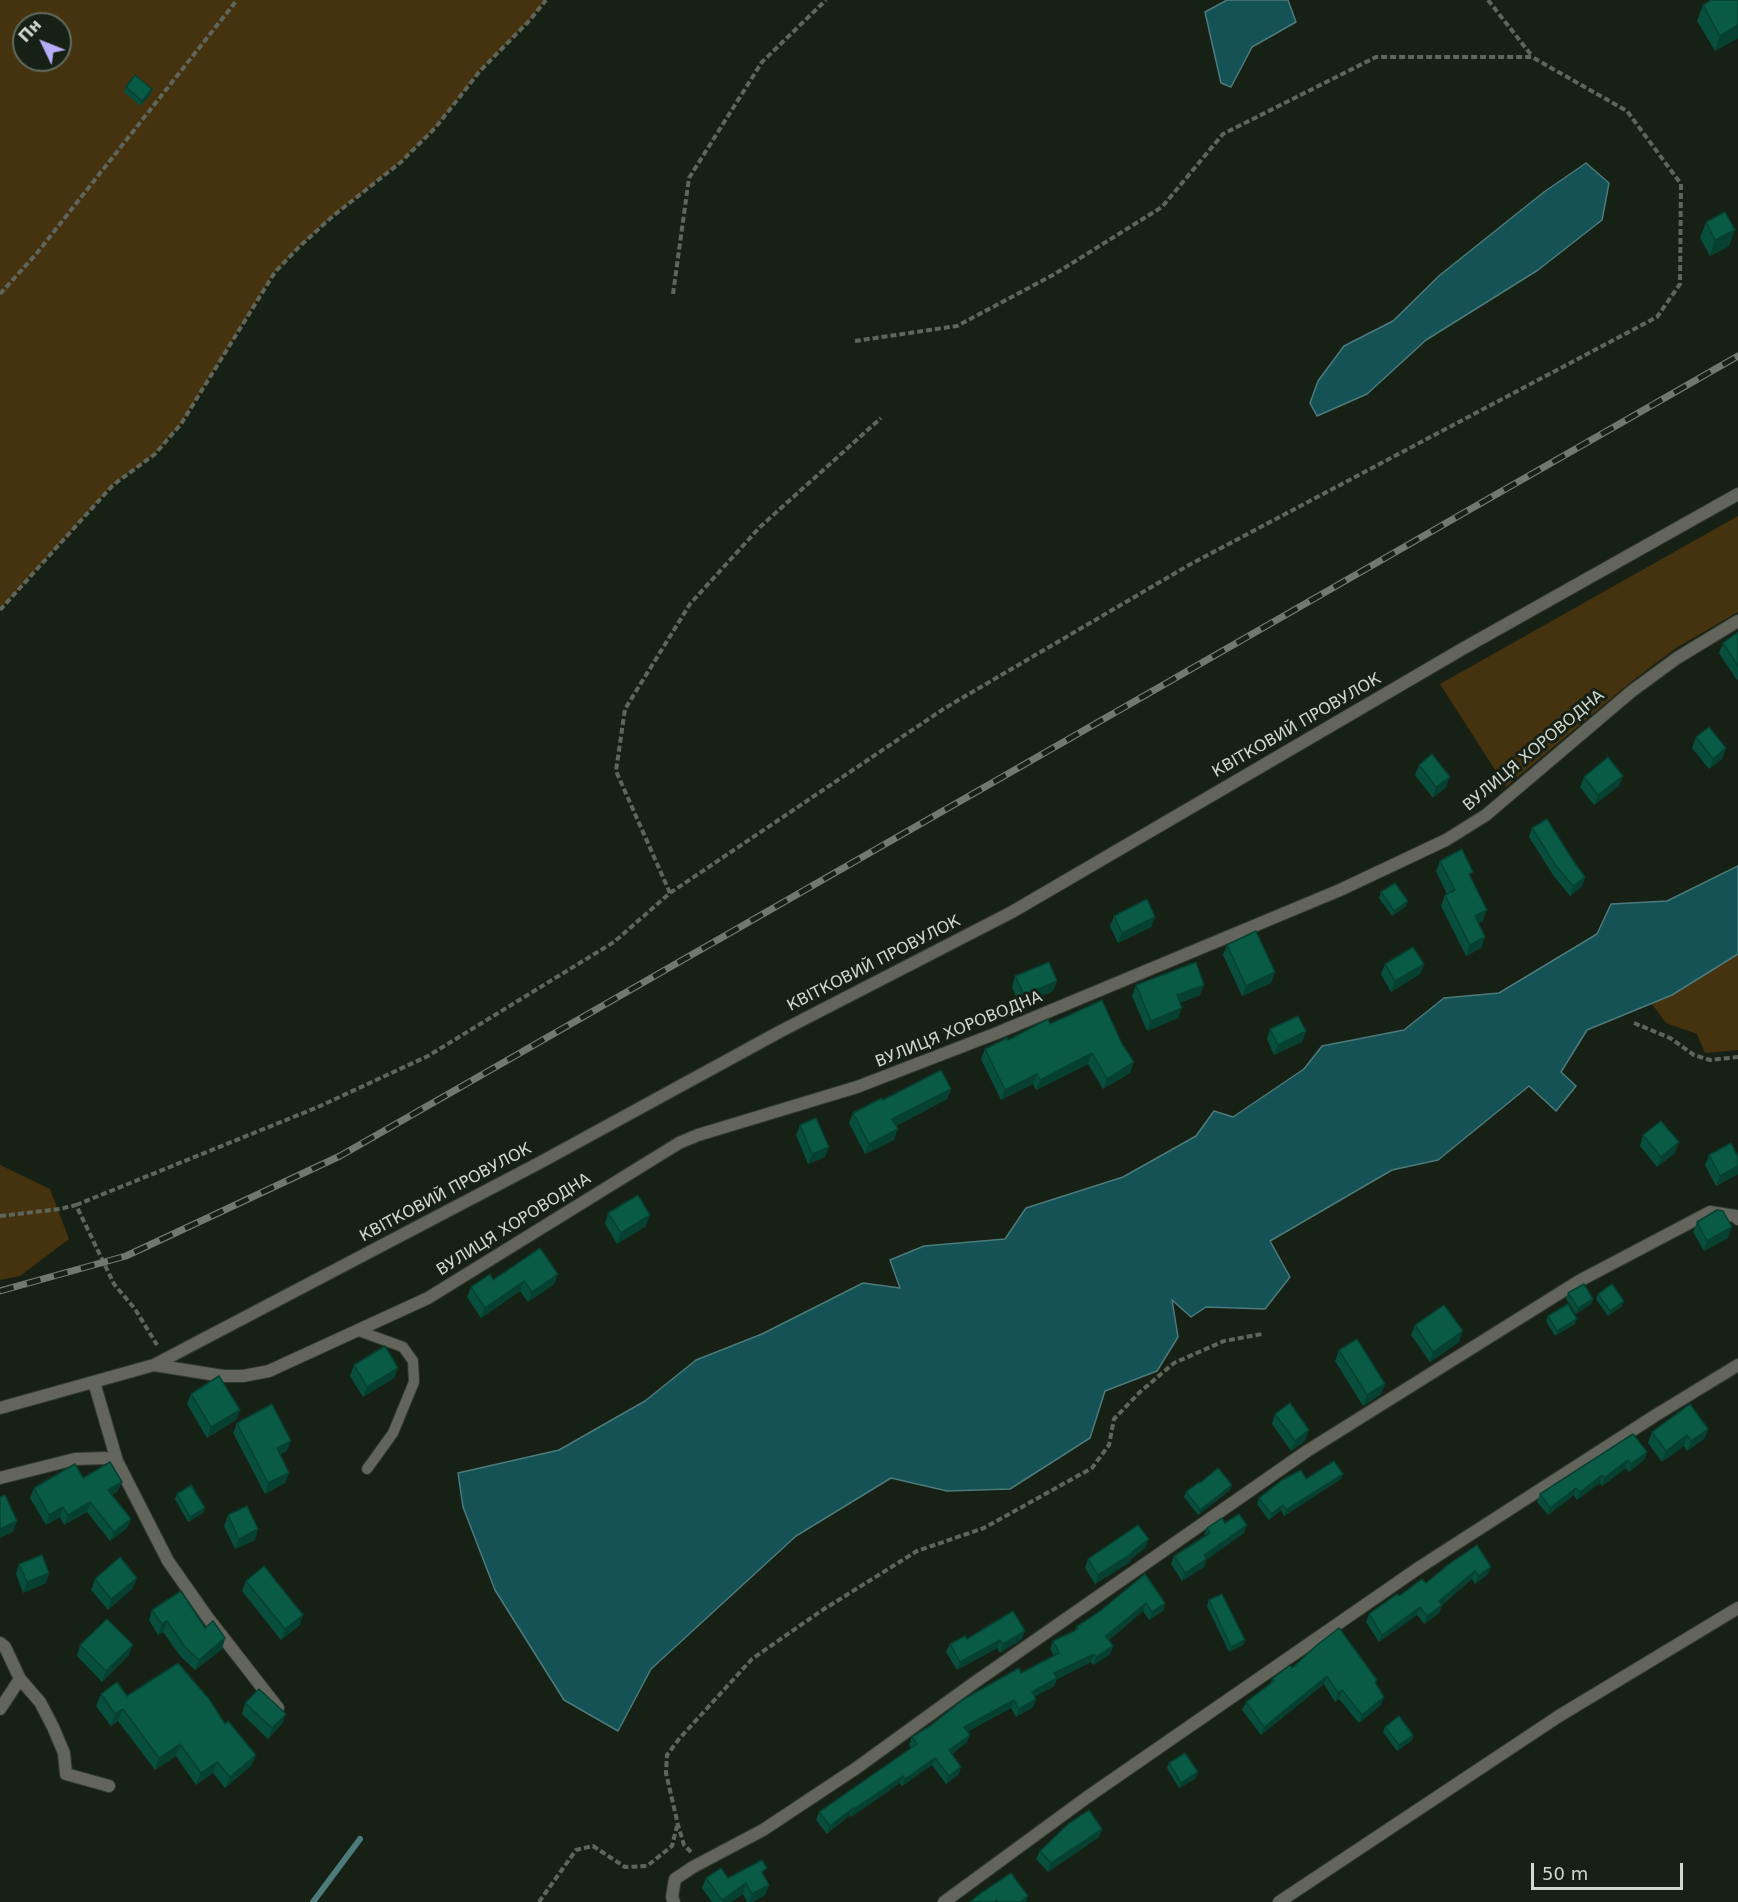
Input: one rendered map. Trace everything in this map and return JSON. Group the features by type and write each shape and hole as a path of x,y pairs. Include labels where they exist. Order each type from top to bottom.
{"street":[{"name":"КВІТКОВИЙ ПРОВУЛОК","path":"0,1408 154,1365 541,1162 781,1031 1012,912 1464,648 1738,494"},
{"name":"ВУЛИЦЯ ХОРОВОДНА","path":"154,1365 223,1376 243,1376 269,1371 428,1298 679,1143 698,1135 857,1088 997,1034 1340,890 1446,840 1486,814 1632,691 1677,658 1738,621"},
{"path":"674,1902 672,1897 675,1879 693,1867 764,1830 855,1769 970,1685 1307,1451 1558,1293 1710,1212 1736,1216 1738,1219"},
{"path":"944,1902 1086,1798 1420,1567 1738,1365"},
{"path":"94,1382 117,1461 168,1561 241,1663 281,1712"},
{"path":"0,1478 75,1459 105,1458 117,1461"},
{"path":"1279,1902 1559,1716 1738,1608"},
{"path":"0,1643 5,1647 20,1679 40,1702 53,1727 64,1753 66,1773 110,1786"},
{"path":"0,1709 20,1679"}],"lane":[{"path":"359,1331 403,1347 413,1361 414,1382 393,1433 367,1469"}],"path":[{"path":"0,294 37,253 237,0"},
{"path":"0,610 113,485 155,454 181,424 275,272 333,216 408,155 436,127 480,71 530,20 546,0"},
{"path":"673,294 689,178 762,62 826,0"},
{"path":"0,1216 76,1206 318,1107 428,1056 614,942 670,893 945,708 1189,565 1657,317 1680,284 1681,184 1627,111 1532,57 1488,0"},
{"path":"855,340 957,326 1053,275 1162,207 1223,134 1376,57 1532,57"},
{"path":"670,893 616,771 625,709 690,604 760,527 881,418"},
{"path":"1634,1023 1670,1038 1694,1055 1710,1060 1738,1057"},
{"path":"76,1206 114,1284 135,1309 165,1359"},
{"path":"702,1863 684,1845 666,1773 667,1755 752,1659 869,1580 917,1551 984,1528 1092,1468 1109,1445 1114,1419 1140,1392 1174,1363 1224,1341 1262,1334"},
{"path":"539,1902 576,1850 593,1846 625,1867 647,1866 672,1846 678,1825"}],"shaded area":[{"path":"0,0 546,0 530,20 480,71 436,127 401,162 333,216 275,272 181,424 155,454 113,485 0,610"},
{"path":"1738,516 1738,612 1676,648 1632,681 1506,787 1440,684"},
{"path":"1738,954 1738,1050 1705,1053 1697,1034 1666,1023 1652,1004 1672,995"},
{"path":"0,1165 50,1189 69,1239 20,1276 0,1280"}],"water":[{"path":"1227,0 1288,0 1296,22 1252,47 1231,87 1221,83 1205,12"},
{"path":"1586,163 1609,183 1602,220 1538,270 1426,340 1367,394 1317,416 1310,403 1318,381 1344,346 1393,321 1440,275 1544,192"},
{"path":"1738,866 1738,954 1672,995 1587,1030 1561,1072 1576,1086 1556,1111 1529,1086 1438,1160 1392,1170 1270,1241 1290,1277 1265,1309 1206,1307 1191,1317 1172,1300 1178,1337 1157,1371 1105,1391 1090,1438 1010,1489 947,1491 891,1478 796,1536 651,1669 618,1731 564,1700 495,1590 463,1507 458,1473 559,1450 645,1401 696,1360 762,1334 863,1283 900,1288 890,1260 924,1246 1005,1239 1026,1208 1123,1177 1196,1136 1214,1111 1233,1117 1304,1069 1322,1046 1404,1030 1444,998 1499,993 1597,934 1611,904 1667,901"}],"building":[{"path":"1711,0 1738,0 1738,25 1720,36 1703,5"},
{"path":"135,75 152,89 142,101 126,87"},
{"path":"1725,212 1735,230 1715,240 1706,222"},
{"path":"1738,632 1738,666 1723,643"},
{"path":"1709,727 1726,748 1713,759 1696,737"},
{"path":"1432,754 1450,777 1436,787 1419,765"},
{"path":"1608,757 1623,776 1598,795 1584,777"},
{"path":"1547,819 1585,877 1573,886 1556,866 1532,828"},
{"path":"1462,849 1473,872 1469,874 1487,910 1475,916 1485,937 1470,945 1445,895 1455,890 1440,861"},
{"path":"1395,883 1408,901 1394,911 1381,892"},
{"path":"1147,899 1155,917 1122,933 1114,916"},
{"path":"1256,931 1275,972 1246,986 1227,945"},
{"path":"1413,947 1424,964 1395,981 1385,964"},
{"path":"1049,962 1057,981 1024,995 1015,976"},
{"path":"1196,962 1204,985 1177,995 1182,1008 1151,1021 1136,985"},
{"path":"1102,1000 1122,1044 1134,1062 1107,1079 1092,1053 1040,1080 1037,1074 1005,1090 985,1049 1048,1019 1050,1024"},
{"path":"1298,1016 1306,1031 1278,1045 1270,1029"},
{"path":"941,1070 951,1089 892,1119 898,1129 869,1144 853,1113"},
{"path":"816,1118 829,1147 812,1154 800,1125"},
{"path":"1661,1121 1679,1142 1661,1157 1643,1135"},
{"path":"1731,1143 1738,1157 1738,1166 1720,1176 1709,1155"},
{"path":"638,1195 650,1215 621,1233 608,1213"},
{"path":"1717,1210 1723,1211 1732,1227 1707,1241 1697,1222"},
{"path":"540,1248 558,1274 532,1292 524,1281 485,1308 471,1287 490,1274 493,1280"},
{"path":"1584,1284 1593,1299 1578,1308 1568,1293"},
{"path":"1612,1284 1624,1301 1610,1311 1598,1294"},
{"path":"1568,1304 1577,1319 1557,1331 1548,1316"},
{"path":"1444,1305 1463,1331 1433,1352 1415,1325"},
{"path":"1357,1339 1385,1384 1367,1395 1339,1350"},
{"path":"385,1346 398,1368 367,1387 354,1365"},
{"path":"219,1376 240,1410 211,1427 191,1394"},
{"path":"1290,1403 1309,1430 1295,1441 1275,1414"},
{"path":"272,1404 291,1441 277,1448 289,1473 268,1483 237,1423"},
{"path":"1690,1404 1708,1429 1691,1441 1687,1435 1666,1451 1652,1432"},
{"path":"1633,1434 1647,1452 1631,1464 1628,1460 1604,1478 1602,1475 1580,1492 1576,1488 1550,1508 1540,1494"},
{"path":"1334,1461 1343,1474 1286,1510 1283,1505 1271,1514 1259,1498 1282,1480 1301,1470 1306,1479"},
{"path":"110,1462 122,1482 108,1490 131,1519 114,1532 90,1502 68,1515 63,1507 49,1515 34,1488 75,1464 83,1478"},
{"path":"1218,1468 1232,1485 1200,1510 1186,1492"},
{"path":"191,1485 205,1508 190,1517 177,1494"},
{"path":"5,1495 17,1521 0,1529 0,1497"},
{"path":"247,1506 258,1529 239,1539 228,1515"},
{"path":"1239,1514 1247,1525 1204,1555 1207,1559 1185,1573 1174,1556 1210,1533 1207,1528 1222,1518 1225,1523"},
{"path":"1138,1525 1149,1539 1133,1553 1098,1575 1088,1559"},
{"path":"1477,1545 1491,1567 1478,1576 1475,1571 1439,1601 1442,1605 1427,1616 1420,1607 1382,1635 1369,1614 1422,1579 1426,1583"},
{"path":"42,1555 49,1573 27,1582 19,1564"},
{"path":"120,1557 137,1578 111,1599 95,1579"},
{"path":"264,1566 303,1615 285,1629 246,1581"},
{"path":"1145,1574 1165,1603 1152,1612 1146,1603 1106,1636 1113,1646 1096,1657 1094,1654 1054,1673 1057,1678 1032,1692 1036,1699 1019,1709 1014,1700 964,1727 970,1735 949,1750 961,1767 949,1776 935,1758 905,1779 903,1776 853,1808 830,1826 819,1812 917,1744 912,1737 964,1699 1019,1668 1021,1673 1059,1653 1053,1641 1078,1629 1076,1627 1100,1611"},
{"path":"181,1591 205,1628 213,1621 225,1638 199,1660 185,1647 167,1621 162,1624 152,1610"},
{"path":"1222,1594 1245,1640 1231,1647 1209,1600"},
{"path":"1013,1611 1025,1631 1003,1644 1000,1640 960,1662 950,1644 965,1636 967,1639"},
{"path":"107,1619 133,1645 106,1671 80,1645"},
{"path":"1339,1628 1377,1680 1375,1682 1384,1697 1362,1715 1342,1690 1338,1693 1327,1676 1264,1727 1246,1702 1274,1681 1272,1679 1290,1665 1292,1668"},
{"path":"178,1663 209,1699 225,1724 228,1721 256,1755 230,1777 217,1762 201,1773 180,1744 159,1758 123,1709 115,1714 101,1694 117,1682 127,1696"},
{"path":"259,1689 286,1714 272,1728 245,1703"},
{"path":"1399,1716 1413,1735 1399,1745 1385,1727"},
{"path":"1185,1753 1198,1772 1181,1783 1169,1763"},
{"path":"1089,1810 1102,1829 1051,1863 1040,1851 1068,1824"},
{"path":"762,1860 767,1868 762,1872 769,1885 752,1894 746,1883 722,1900 706,1878 721,1868 728,1878"},
{"path":"1011,1873 1028,1896 1020,1902 998,1902 997,1900 970,1902 981,1893"}],"waterway":[{"path":"313,1902 360,1839"}],"railway":[{"path":"0,1291 126,1256 340,1156 1738,356"}]}
